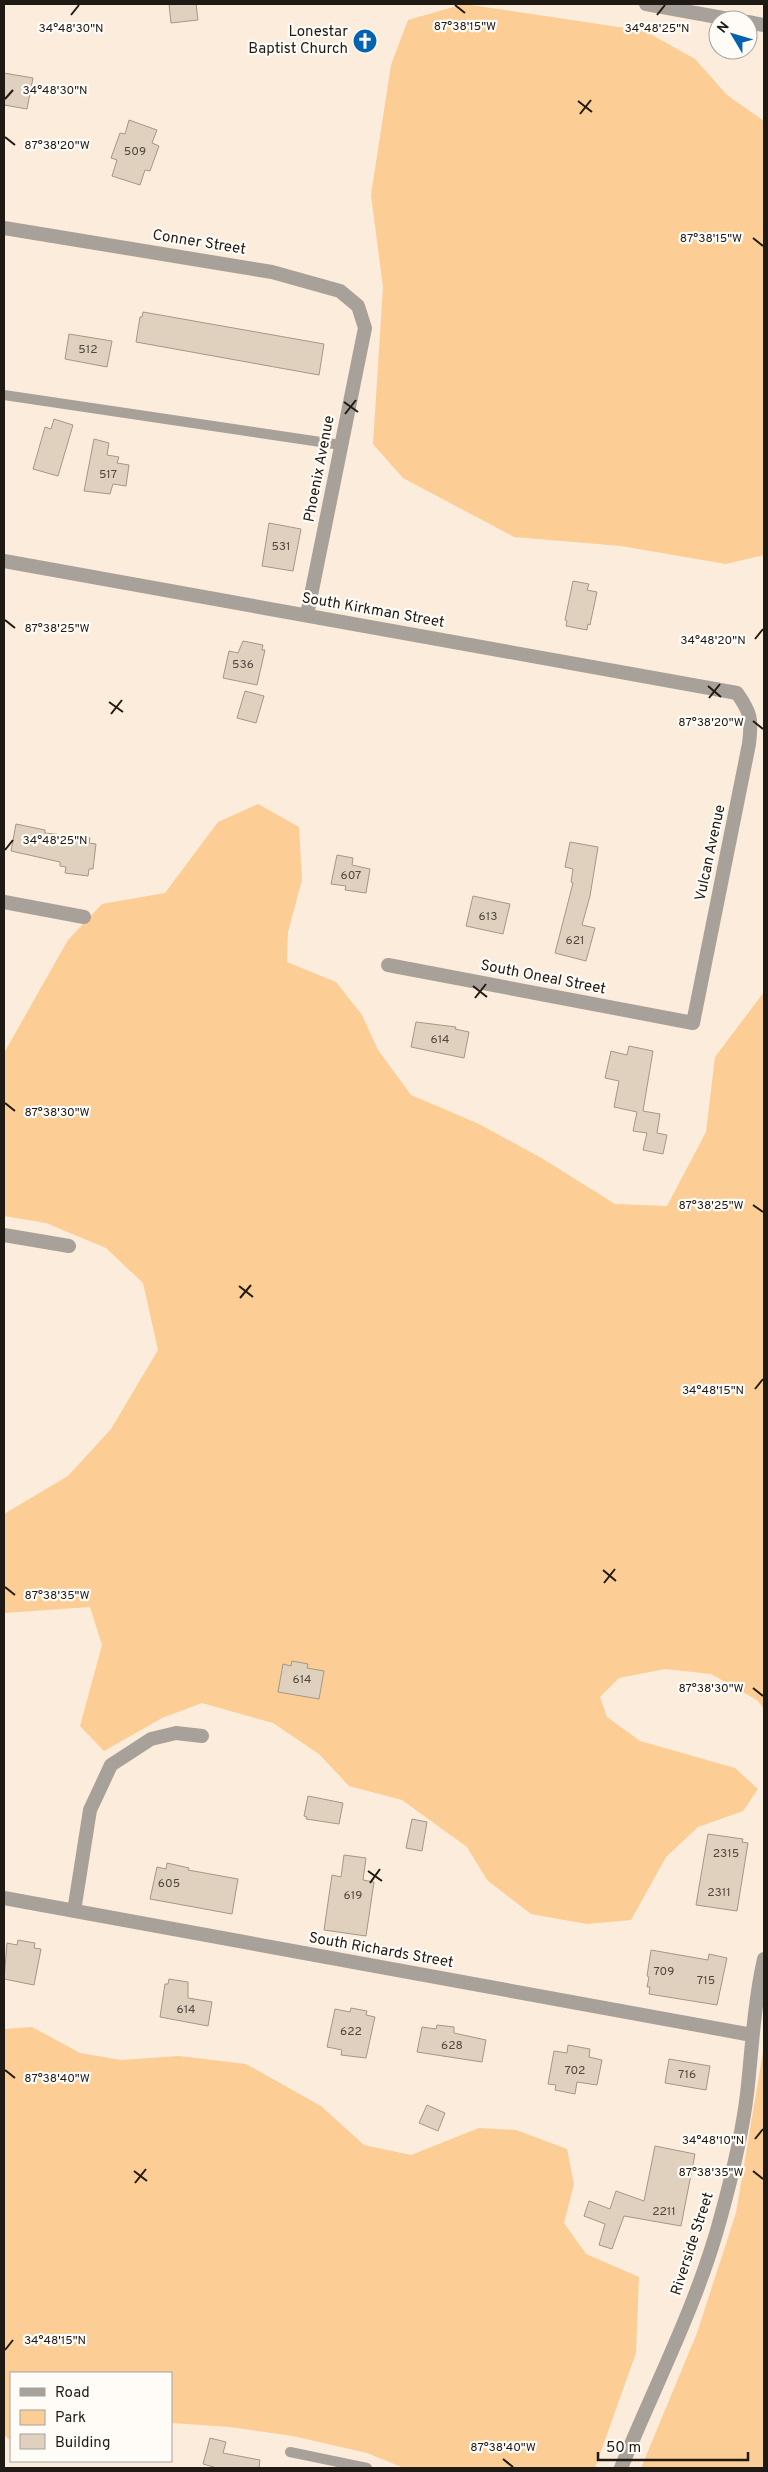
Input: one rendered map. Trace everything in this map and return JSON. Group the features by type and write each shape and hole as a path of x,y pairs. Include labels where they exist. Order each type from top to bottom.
{"street":[{"path":"646,4 708,15"},
{"name":"Conner Street","path":"4,228 272,272 340,291 358,306 365,328"},
{"name":"Phoenix Avenue","path":"307,615 365,328"},
{"name":"South Kirkman Street","path":"4,561 737,693"},
{"name":"Vulcan Avenue","path":"692,1023 750,744 752,720 748,709 737,693"},
{"path":"4,902 84,917"},
{"name":"South Oneal Street","path":"388,965 692,1023"},
{"path":"4,1235 68,1246"},
{"path":"74,1911 90,1810 111,1765 151,1739 176,1733 202,1736"},
{"name":"South Richards Street","path":"4,1898 752,2035"},
{"name":"Riverside Street","path":"621,2468 707,2262 721,2216 738,2144 747,2094 752,2035 764,1959"}],"lane":[{"path":"4,395 341,446"},
{"path":"290,2452 367,2468"}],"green space":[{"path":"464,4 645,31 695,59 727,95 764,121 764,555 726,564 621,546 514,537 403,478 373,444 383,287 371,195 391,65 408,20"},
{"path":"258,804 299,827 302,880 288,932 287,962 336,982 362,1015 378,1050 411,1095 479,1124 543,1159 615,1204 667,1206 706,1132 715,1057 764,992 764,1709 757,1700 711,1674 665,1669 619,1678 600,1697 607,1717 640,1741 735,1768 758,1789 743,1811 698,1827 666,1857 631,1920 587,1924 531,1914 487,1880 467,1847 402,1800 349,1786 319,1754 273,1723 202,1703 162,1718 104,1751 80,1726 102,1645 90,1607 4,1613 4,1514 68,1476 111,1429 158,1350 143,1283 106,1248 46,1223 4,1216 4,1053 68,940 102,904 165,893 218,822"},
{"path":"32,2027 80,2053 121,2060 179,2056 246,2064 321,2106 364,2145 411,2155 479,2128 516,2130 567,2149 574,2184 564,2223 586,2254 639,2277 636,2353 595,2468 404,2468 367,2453 293,2436 230,2427 172,2423 172,2372 10,2372 10,2440 4,2435 4,2029"},
{"path":"764,2046 764,2468 641,2468 697,2333 736,2213"}],"building":[{"path":"169,4 196,4 198,20 171,23"},
{"path":"4,73 33,78 27,109 4,105"},
{"path":"129,120 157,130 152,143 159,146 150,171 145,170 140,185 112,176 117,160 111,158 120,133 125,134"},
{"path":"143,312 324,344 319,375 136,342 140,317 142,317"},
{"path":"69,334 112,341 107,367 65,359"},
{"path":"54,419 73,425 58,476 33,469 45,427 51,429"},
{"path":"94,439 109,443 107,455 119,457 117,463 129,465 126,486 113,484 110,494 84,491"},
{"path":"269,523 301,529 293,571 262,566"},
{"path":"573,581 589,584 587,590 597,592 590,625 588,624 587,630 566,626 567,621 565,620"},
{"path":"243,641 263,645 262,650 265,650 257,685 223,678 229,651 238,653"},
{"path":"245,691 264,696 256,723 237,718"},
{"path":"16,824 45,830 45,833 90,838 89,843 96,844 93,869 89,869 88,876 65,873 66,867 60,866 60,862 11,851"},
{"path":"570,842 598,847 590,896 582,925 595,928 586,961 555,953 573,883 571,882 573,869 565,867"},
{"path":"337,855 353,858 352,865 370,869 366,893 345,890 346,886 331,884"},
{"path":"473,896 510,904 503,934 466,926"},
{"path":"416,1022 456,1027 455,1029 469,1032 464,1058 411,1047"},
{"path":"629,1046 653,1051 643,1111 660,1114 657,1133 667,1135 663,1154 643,1150 647,1133 633,1131 637,1112 614,1107 619,1081 605,1078 611,1051 627,1055"},
{"path":"292,1661 308,1664 307,1668 324,1671 319,1699 278,1692 283,1664 291,1666"},
{"path":"308,1796 343,1803 339,1824 306,1819 307,1817 304,1816"},
{"path":"412,1819 427,1822 422,1851 406,1848"},
{"path":"708,1834 743,1839 742,1842 748,1843 737,1911 696,1905"},
{"path":"344,1855 366,1858 363,1880 374,1882 366,1936 324,1930 332,1875 341,1877"},
{"path":"167,1863 189,1868 188,1870 238,1879 232,1914 150,1899 157,1867 166,1869"},
{"path":"18,1940 35,1943 34,1948 41,1949 34,1985 4,1979 7,1943 17,1945"},
{"path":"651,1950 708,1960 709,1954 727,1958 717,2005 649,1994 650,1987 647,1987 649,1977 647,1976"},
{"path":"169,1979 188,1982 188,1998 212,2002 208,2026 160,2017 165,1984 168,1984"},
{"path":"351,2008 367,2011 366,2015 375,2017 366,2058 341,2055 342,2050 327,2047 335,2009 350,2012"},
{"path":"437,2025 454,2027 454,2033 486,2040 482,2062 417,2052 422,2027 436,2029"},
{"path":"568,2045 590,2049 589,2057 602,2060 597,2085 577,2082 575,2094 555,2090 556,2085 548,2084 554,2051 567,2053"},
{"path":"669,2059 710,2066 706,2090 665,2083"},
{"path":"427,2105 445,2113 438,2131 419,2123"},
{"path":"655,2146 695,2154 681,2226 624,2216 612,2249 599,2245 605,2224 584,2216 589,2201 610,2209 616,2191 644,2201"},
{"path":"210,2438 226,2442 223,2453 260,2460 259,2468 217,2468 203,2464"}],"place":[{"name":"Lonestar Baptist Church","path":"365,41"}]}
